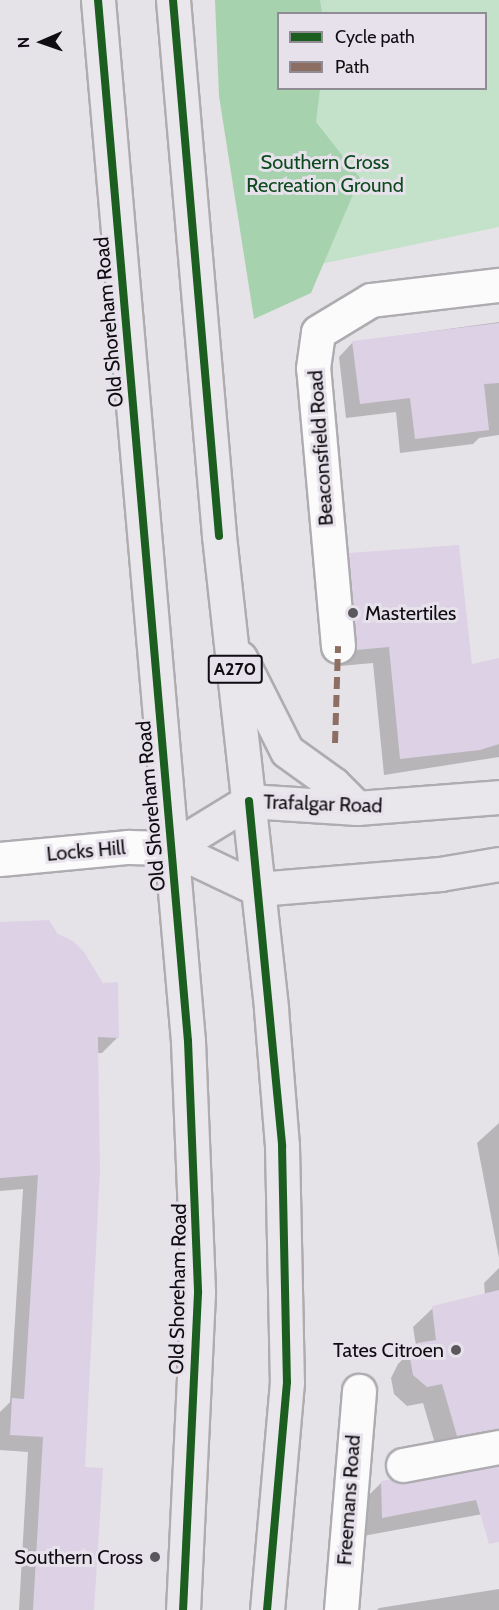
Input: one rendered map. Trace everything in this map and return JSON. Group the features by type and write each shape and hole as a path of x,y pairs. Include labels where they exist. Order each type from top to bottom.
{"main road":[{"name":"Old Shoreham Road","path":"98,0 188,1041 198,1282 183,1610"},
{"name":"A270","path":"173,0 191,240 258,889 282,1146 287,1382 267,1610"},
{"path":"231,640 287,751 333,784 357,808"},
{"name":"Trafalgar Road","path":"172,848 249,801 357,808 499,797"},
{"path":"172,848 258,889 440,873 499,864"}],"street":[{"name":"Beaconsfield Road","path":"338,646 313,368 318,332 371,300 499,285"},
{"name":"Locks Hill","path":"0,859 128,847 172,848"},
{"name":"Freemans Road","path":"341,1610 359,1391"},
{"path":"403,1466 499,1447"}],"green space":[{"path":"215,0 320,0 322,12 277,12 277,90 320,90 316,122 360,178 311,293 254,319 219,96"},
{"name":"Southern Cross Recreation Ground","path":"220,0 499,0 499,227 248,279"}],"building":[{"path":"499,323 499,383 484,384 489,430 415,439 410,398 360,404 352,341"},
{"path":"459,545 472,664 499,658 499,744 480,750 400,759 389,647 356,650 348,553"},
{"path":"49,920 58,934 73,941 84,952 103,983 118,982 119,1038 98,1037 100,1171 85,1467 103,1468 94,1610 33,1610 43,1437 10,1435 12,1398 24,1399 38,1175 0,1178 0,922"},
{"name":"Tates Citroen","path":"499,1290 499,1429 457,1436 442,1384 427,1387 413,1375 410,1358 417,1343 436,1340 432,1306"},
{"path":"499,1466 499,1542 489,1544 476,1500 382,1518 381,1481 392,1479 406,1483"}],"marked path":[{"path":"335,743 338,646"}],"cycle path":[{"path":"98,0 188,1041 198,1293 183,1610"},
{"path":"173,0 219,536"},
{"path":"249,801 282,1146 287,1382 267,1610"}],"place":[{"name":"Mastertiles","path":"353,613"},
{"name":"Tates Citroen","path":"456,1350"},
{"name":"Southern Cross","path":"155,1557"}]}
